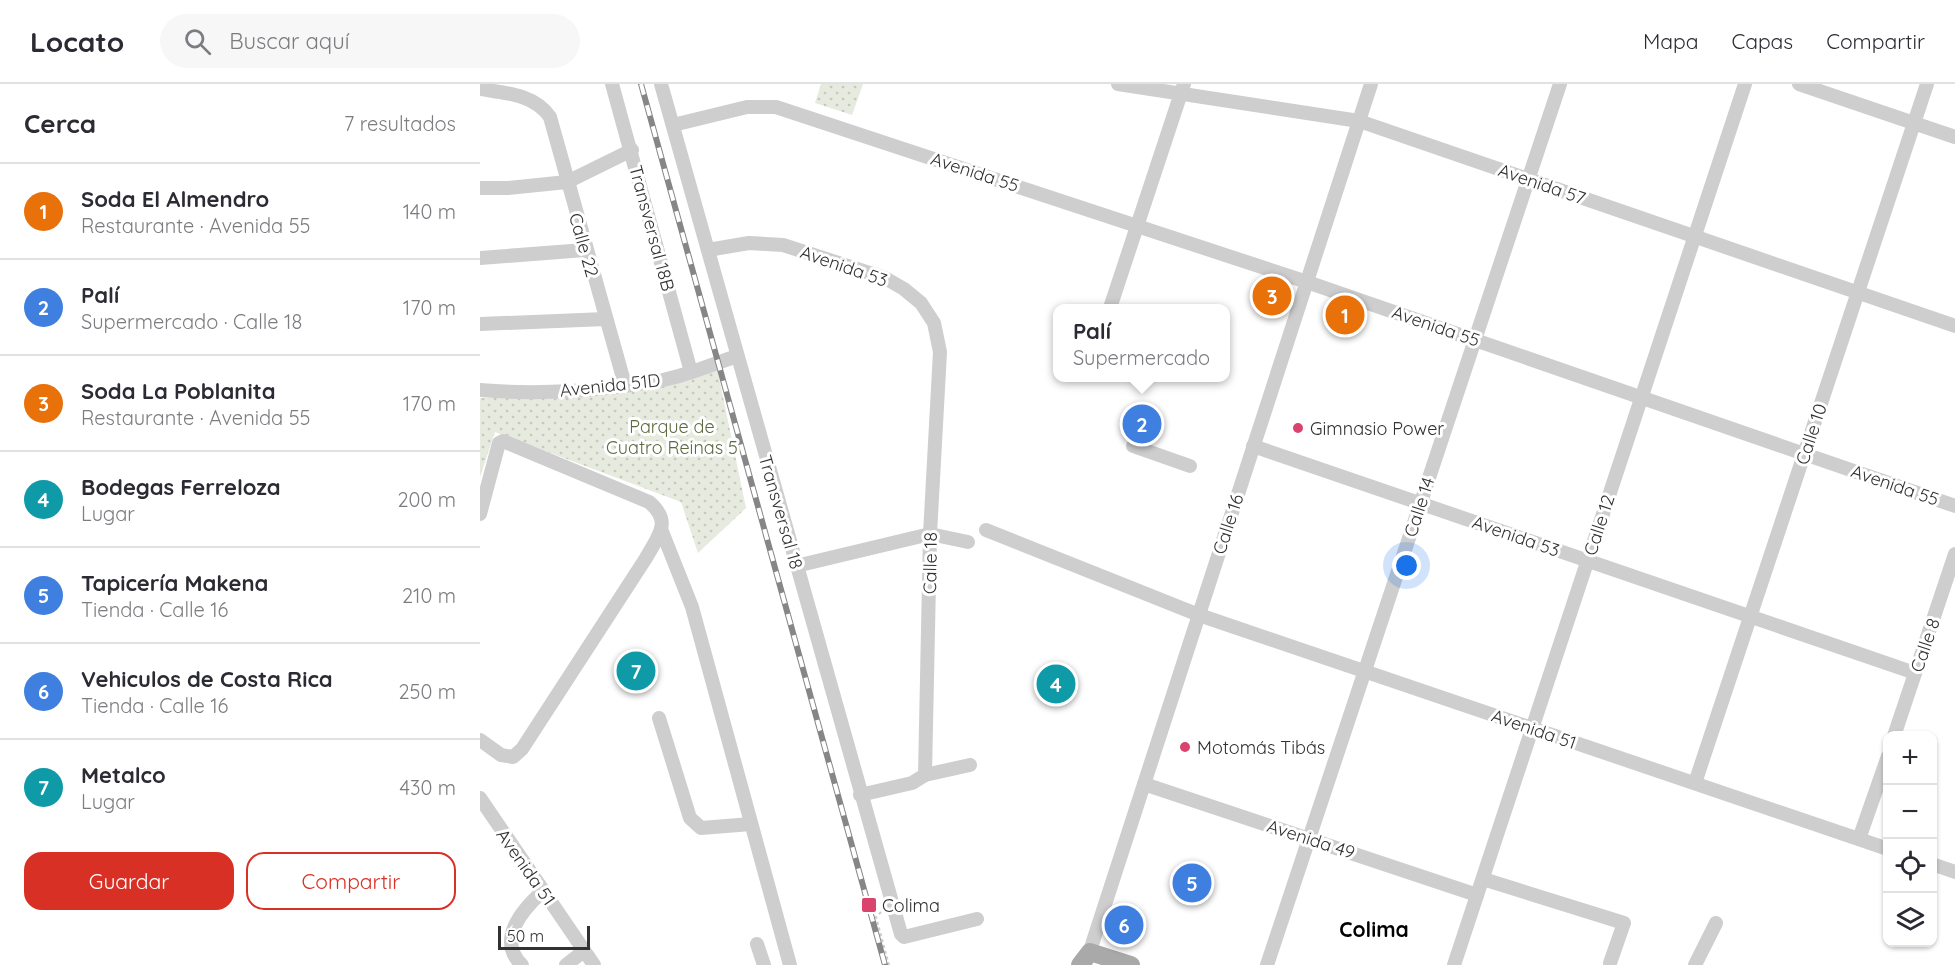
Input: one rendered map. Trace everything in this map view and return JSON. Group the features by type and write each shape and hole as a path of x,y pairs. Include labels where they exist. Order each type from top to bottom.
{"main road":[{"path":"1085,961 1131,965"}],"street":[{"name":"Transversal 18B","path":"612,84 632,150 691,372"},
{"name":"Transversal 18","path":"661,84 901,934 904,937 977,919"},
{"name":"Avenida 57","path":"1118,84 1182,89 1359,121 1955,326"},
{"name":"Calle 16","path":"1085,961 1371,84"},
{"name":"Calle 14","path":"1267,965 1560,84"},
{"name":"Calle 12","path":"1454,965 1744,84"},
{"path":"1798,84 1955,137"},
{"name":"Calle 10","path":"1695,783 1927,84"},
{"name":"Calle 22","path":"480,89 522,97 541,106 552,125 585,250 625,385"},
{"path":"1112,304 1182,89"},
{"name":"Avenida 55","path":"672,125 747,107 776,107 1307,282 1955,506"},
{"path":"480,188 508,188 567,182 632,150"},
{"name":"Avenida 53","path":"708,250 749,243 783,245 885,278 904,289 921,303 934,322 940,352"},
{"path":"480,258 585,250"},
{"path":"480,324 606,319"},
{"name":"Calle 18","path":"925,775 930,534 940,352"},
{"name":"Avenida 51D","path":"480,390 542,392 663,380 737,356"},
{"path":"480,514 499,443 503,441 649,502 660,511 661,529 692,607 790,965"},
{"path":"1133,446 1190,466"},
{"name":"Avenida 53","path":"1253,446 1915,672"},
{"path":"480,740 501,755 513,757 522,749 646,558 661,529"},
{"name":"Avenida 51","path":"986,530 1199,615 1883,848"},
{"path":"796,566 930,534 968,542"},
{"name":"Calle 8","path":"1895,731 1955,554"},
{"path":"659,718 690,818 695,825 701,828 751,824"},
{"path":"860,795 912,783 925,775 970,765"},
{"path":"1860,839 1883,768"},
{"name":"Avenida 49","path":"1144,784 1477,895"},
{"name":"Avenida 51","path":"480,798 594,965"},
{"path":"1937,866 1955,872"},
{"path":"1483,879 1624,923 1610,963"},
{"path":"522,965 515,958 512,949 514,927 524,908 543,891"},
{"path":"1695,965 1716,923"},
{"path":"757,944 764,965"},
{"path":"566,965 584,951"}],"path":[{"path":"889,965 876,917 891,902"}],"green space":[{"path":"821,84 863,84 852,115 815,103"},
{"name":"Parque de Cuatro Reinas 5","path":"716,363 746,508 698,553 681,502 495,432 480,477 480,398 608,394"}],"railway":[{"path":"641,84 885,965"}],"place":[{"name":"Soda La Poblanita","path":"1272,296"},
{"name":"Soda El Almendro","path":"1345,315"},
{"name":"Palí","path":"1142,424"},
{"name":"Gimnasio Power","path":"1298,428"},
{"name":"Metalco","path":"636,671"},
{"name":"Bodegas Ferreloza","path":"1056,684"},
{"name":"Motomás Tibás","path":"1185,747"},
{"name":"Tapicería Makena","path":"1192,883"},
{"name":"Colima","path":"869,905"},
{"name":"Vehiculos de Costa Rica","path":"1124,925"}],"district":[{"name":"Colima","path":"1374,929"}]}
